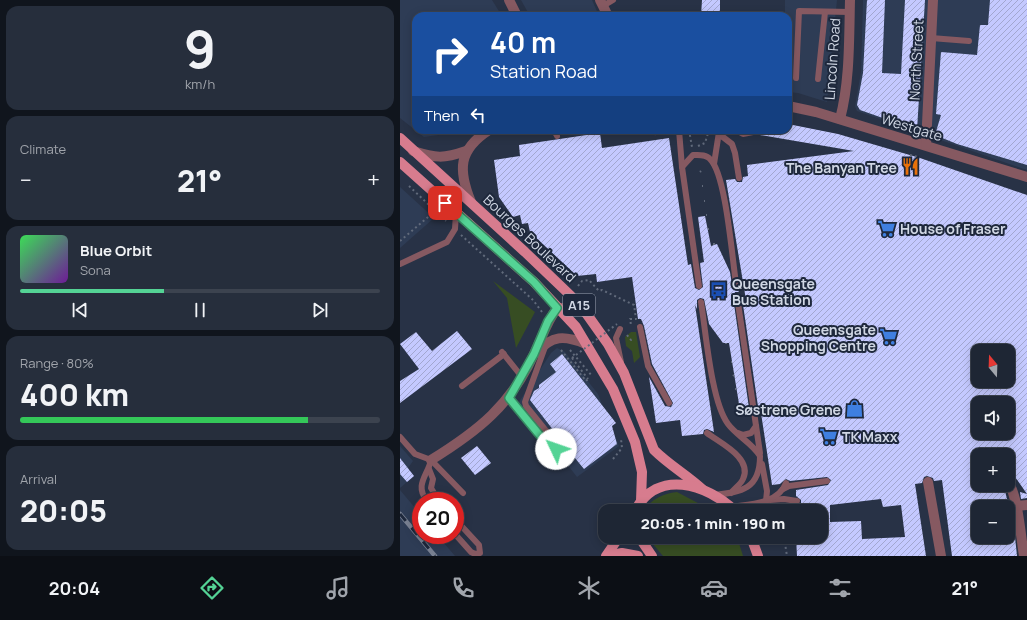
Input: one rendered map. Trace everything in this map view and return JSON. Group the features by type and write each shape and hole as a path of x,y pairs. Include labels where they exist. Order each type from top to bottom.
{"main road":[{"name":"Bourges Boulevard","path":"400,138 570,295 586,313 608,344 624,373 654,450 702,489"},
{"name":"A15","path":"400,162 534,282 576,327 613,389 635,442 642,472 641,501"},
{"path":"639,504 650,492 669,486 688,484 702,489 726,504"},
{"path":"606,556 614,544"},
{"path":"644,544 652,556"},
{"path":"754,544 758,556"},
{"path":"606,556 622,553 638,556"}],"street":[{"path":"509,0 516,12"},
{"name":"Lincoln Road","path":"840,119 846,80 850,0"},
{"name":"North Street","path":"926,145 932,0"},
{"name":"Westgate","path":"792,107 840,119 1027,177"},
{"path":"413,151 435,158 445,158 466,151 478,137 483,134"},
{"path":"466,151 463,182 471,202"},
{"path":"430,464 482,426 509,398 522,377 546,326 557,308 576,308 586,313"},
{"path":"534,354 546,343 558,338 571,338 586,344"},
{"path":"928,482 941,556"},
{"path":"1012,492 1024,556"},
{"path":"1016,506 1027,505"}],"lane":[{"path":"602,3 613,0"},
{"path":"796,78 799,11 850,12"},
{"path":"818,79 825,12"},
{"path":"931,38 969,41"},
{"path":"679,134 682,167 700,286"},
{"path":"714,164 719,134"},
{"path":"721,134 732,144 739,178"},
{"path":"682,167 693,155 704,155 714,164 721,180 736,283"},
{"path":"400,264 447,242 455,229 456,213"},
{"path":"737,296 760,456 767,491 767,504"},
{"path":"701,302 719,409 728,425 756,449 760,456 759,471 753,482 741,491 712,495"},
{"path":"640,326 648,366 669,403"},
{"path":"619,327 616,338 624,373"},
{"path":"546,343 525,402 526,406 547,432 556,441 562,441"},
{"path":"462,386 503,352 522,377"},
{"path":"509,398 542,438 556,449 562,451 567,448"},
{"path":"737,432 743,435 751,433 756,426"},
{"path":"707,433 742,460 745,473 743,480 731,493"},
{"path":"400,437 415,454 430,464 462,492"},
{"path":"422,492 423,475 430,464"},
{"path":"430,464 433,479 431,488 433,492"},
{"path":"768,500 785,486 827,481"},
{"path":"752,504 780,499 797,501"},
{"path":"464,529 479,545 480,553 475,554 471,552 464,544"}],"path":[{"path":"690,134 692,149 705,143 708,134"},
{"path":"910,154 918,156"},
{"path":"405,182 448,223"},
{"path":"400,241 435,211"},
{"path":"465,238 533,300 544,316"},
{"path":"578,286 582,281 589,280 599,291 602,290 635,305 636,319 630,318"},
{"path":"561,350 586,381 588,379 572,358 619,327"},
{"path":"568,349 592,377"},
{"path":"613,459 622,448 621,437"},
{"path":"785,544 787,556"}],"shaded area":[{"path":"400,0 492,0 500,12 412,12 412,128 400,118"},
{"path":"521,0 592,0 597,12 528,12"},
{"path":"785,0 837,0 827,102 792,92 792,12 785,12"},
{"path":"863,0 1027,0 1027,170 857,111 855,106 861,72"},
{"path":"420,134 445,134 424,137"},
{"path":"400,187 434,218 400,248"},
{"path":"557,348 565,352 598,394 619,446 577,477 519,402 551,353"},
{"path":"400,446 413,461 408,468 414,476 400,488"},
{"path":"400,490 412,504 412,544 445,544 455,556 400,556"}],"green space":[{"path":"493,281 535,312 516,348 507,298"},
{"path":"631,332 636,332 640,357 634,363 632,351 626,346 625,337"},
{"path":"677,492 700,504 649,504 667,494"},
{"path":"653,544 739,544 743,556 663,556"}],"building":[{"path":"702,0 720,0 720,12 701,12"},
{"path":"867,0 885,0 882,73 901,74 905,0 925,0 917,130 860,110 857,105 863,73"},
{"path":"990,0 1027,0 1027,165 957,144 935,135 941,115 936,114 941,52 977,55 980,25 988,25"},
{"name":"Queensgate Shopping Centre","path":"792,125 838,134 920,158 1027,195 1027,494 1015,477 1015,448 971,448 971,492 1005,492 1007,500 971,500 971,544 1015,544 1015,537 1017,556 952,556 942,480 934,481 933,478 927,476 924,477 922,483 915,484 926,556 797,556 796,544 828,544 828,504 800,504 801,500 796,496 796,490 828,485 831,480 827,477 790,481 786,479 780,484 772,485 761,413 759,413 742,298 747,306 726,180 735,179 737,182 742,182 743,177 748,176 747,165 854,151 760,135 792,134","holes":["881,499 883,507 901,505 905,537 862,539 861,521 830,522 830,505"]},
{"path":"593,134 600,134 602,148 669,138 688,265 691,264 695,288 699,290 703,287 700,263 704,262 698,217 705,216 711,246 717,244 730,272 732,285 737,287 739,292 735,292 733,297 750,415 741,416 729,343 723,343 709,324 704,299 700,298 697,300 697,309 695,305 714,432 707,429 704,430 703,434 682,436 680,420 656,423 649,377 665,406 671,407 673,403 652,364 644,326 641,319 638,319 632,277 597,282 596,274 577,276 530,232 528,223 522,224 520,215 513,217 499,197 494,160 520,156 519,145"},
{"path":"457,331 472,349 400,403 400,381 419,369 400,344 416,332 432,351"},
{"path":"562,354 616,423 612,426 617,444 584,469 570,452 571,446 565,444 566,438 557,435 530,400 534,391 539,388 539,385 556,372 550,364"},
{"path":"477,446 491,463 475,475 461,458"},
{"path":"400,458 414,476 407,482 400,474"},
{"path":"1020,492 1027,494 1027,498 1021,499"}],"railway":[{"path":"400,514 435,556"}],"place":[{"name":"The Banyan Tree","path":"910,167"},
{"name":"House of Fraser","path":"887,228"},
{"name":"Queensgate Bus Station","path":"719,291"},
{"name":"Queensgate Shopping Centre","path":"889,337"},
{"name":"Søstrene Grene","path":"854,409"},
{"name":"TK Maxx","path":"829,436"}],"route":[{"path":"445,203 534,282 557,308 543,330 534,354 509,398 523,417 542,438 556,449"}]}
